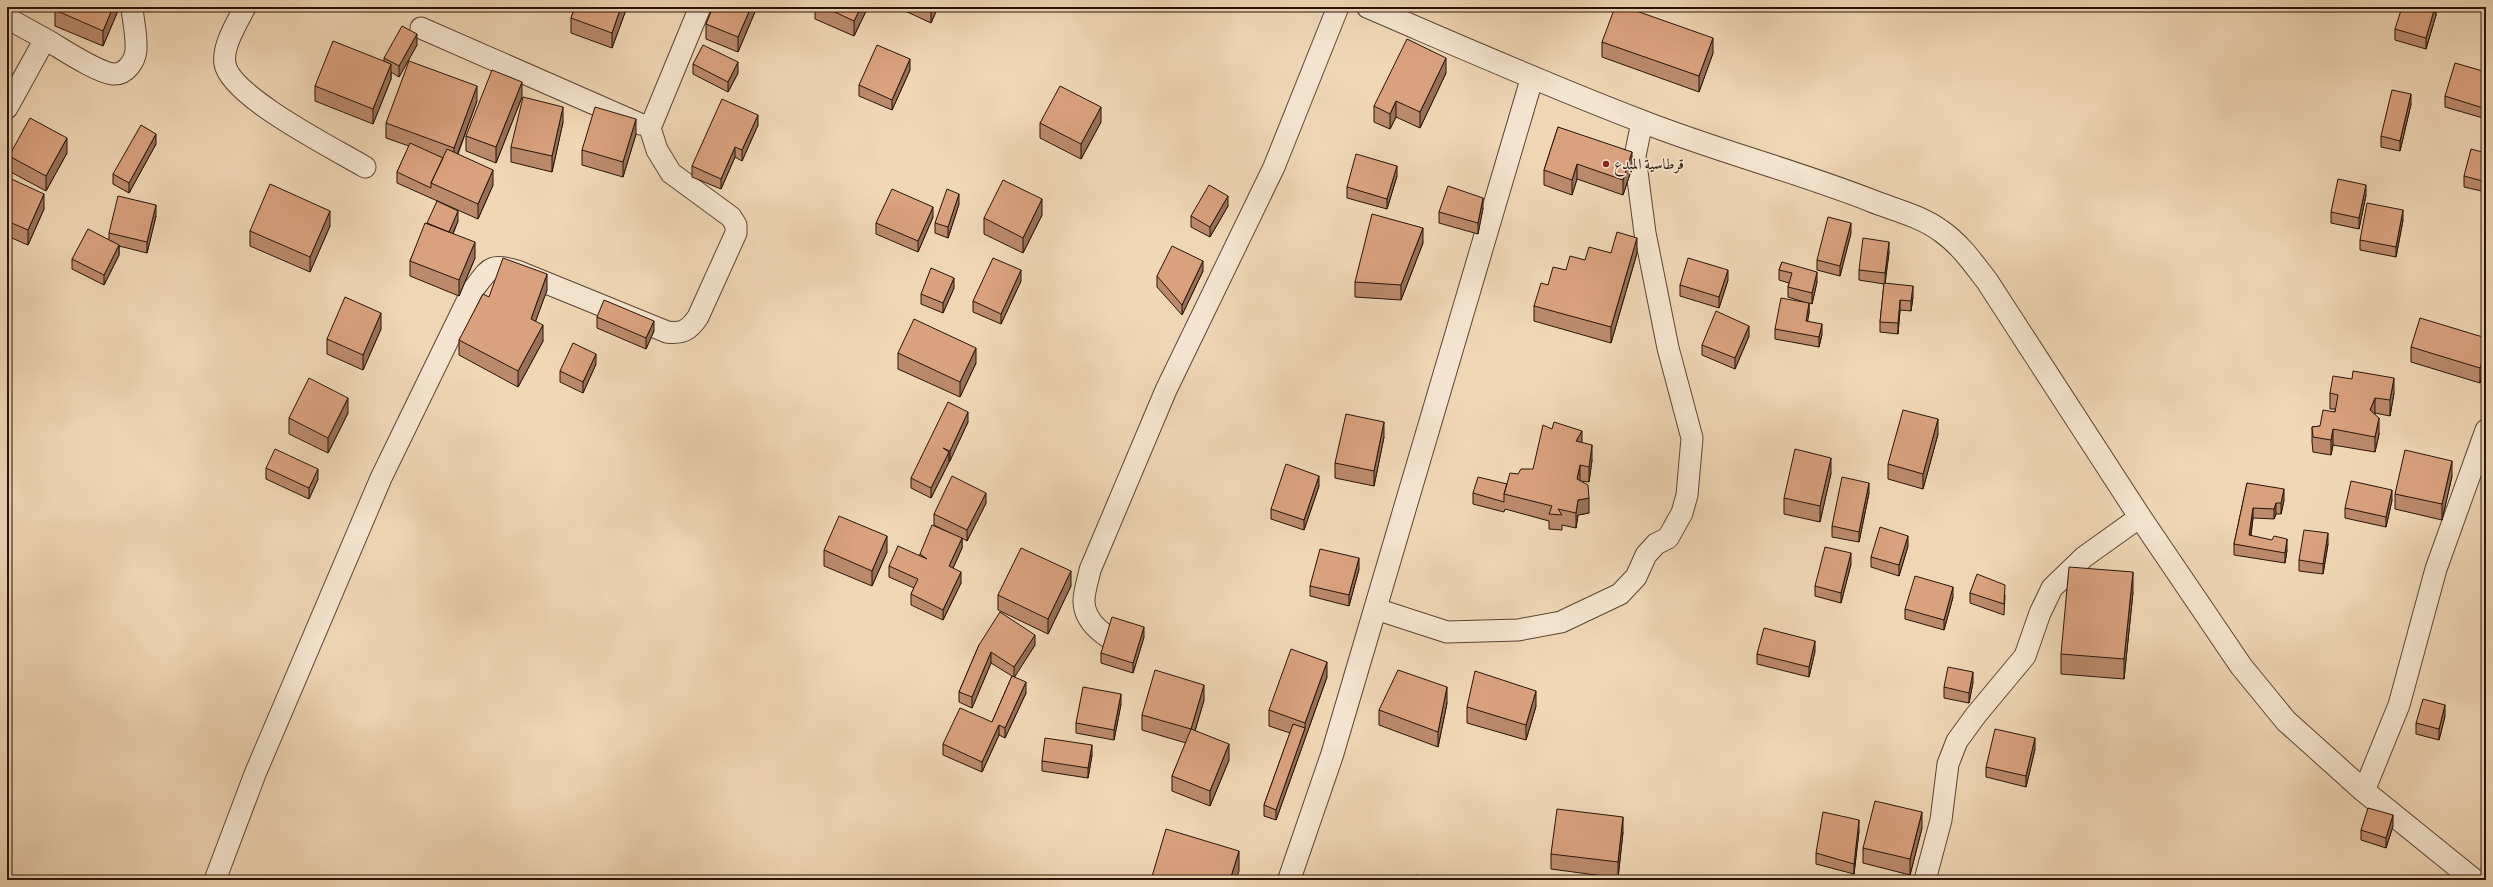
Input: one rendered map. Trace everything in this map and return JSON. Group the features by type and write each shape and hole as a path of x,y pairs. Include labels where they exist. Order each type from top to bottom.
{"street":[{"path":"7,18 103,71 115,74 127,69 134,60 136,49 132,7"},
{"path":"245,7 227,47 225,64 233,80 252,99 365,167"},
{"path":"215,880 254,774 381,478 472,291 488,271 494,266 501,266 517,271 667,332 679,334 690,328 698,317 736,233 736,225 731,217 671,173 657,150 650,128 700,7"},
{"path":"1126,647 1106,637 1088,618 1084,601 1090,570 1166,390 1274,167 1338,7"},
{"path":"1368,7 1532,78 1642,122 1737,156 1814,178 1923,220 1940,230 1958,245 1987,282 2140,517 2241,666 2286,722 2364,791 2474,880"},
{"path":"421,28 650,128"},
{"path":"7,108 45,39"},
{"path":"1289,880 1332,754 1376,609 1532,78"},
{"path":"1376,609 1447,632 1518,630 1561,622 1620,594 1636,577 1646,555 1656,544 1668,538 1682,513 1687,495 1692,438 1666,340 1644,233 1635,156 1642,122"},
{"path":"2364,791 2399,705 2436,569 2486,430"},
{"path":"1925,880 1941,820 1948,764 1957,741 1976,715 2025,656 2040,614 2052,588 2084,557 2140,517"}],"building":[{"path":"57,7 113,7 103,31 55,10"},
{"path":"575,7 621,7 612,33 571,18"},
{"path":"713,7 751,7 738,37 706,24"},
{"path":"824,7 861,7 854,21"},
{"path":"919,7 933,7 931,12"},
{"path":"1615,7 1625,7 1713,38 1699,76 1602,42"},
{"path":"2402,7 2435,7 2426,38 2395,29"},
{"path":"402,26 417,34 399,66 384,58"},
{"path":"1407,39 1446,58 1420,112 1396,101 1390,114 1374,106"},
{"path":"333,41 391,64 373,109 315,86"},
{"path":"703,45 738,62 728,82 693,64"},
{"path":"877,45 910,59 892,100 859,85"},
{"path":"409,61 477,86 454,148 386,123"},
{"path":"2455,63 2486,72 2486,98 2483,108 2445,96"},
{"path":"492,70 522,82 496,147 466,136"},
{"path":"1060,86 1101,107 1081,144 1040,123"},
{"path":"2392,90 2411,94 2400,141 2381,136"},
{"path":"523,97 563,107 552,156 511,147"},
{"path":"722,99 758,115 742,150 735,147 721,179 692,166"},
{"path":"595,107 636,119 623,162 582,150"},
{"path":"30,118 67,138 46,176 9,156"},
{"path":"141,125 156,134 129,183 113,174"},
{"path":"1558,127 1632,152 1623,180 1577,164 1572,180 1544,170"},
{"path":"410,143 443,158 431,183 431,188 397,172"},
{"path":"447,149 493,170 478,204 431,183"},
{"path":"2471,149 2486,153 2486,182 2464,176"},
{"path":"1356,154 1397,166 1387,199 1347,187"},
{"path":"7,177 44,194 28,230 7,221"},
{"path":"2338,179 2366,185 2359,218 2331,212"},
{"path":"1003,180 1042,199 1023,238 984,218"},
{"path":"270,184 330,211 310,257 250,231"},
{"path":"1209,185 1228,196 1210,227 1191,216"},
{"path":"1448,186 1483,198 1478,223 1439,212"},
{"path":"892,189 933,207 918,241 876,223"},
{"path":"947,189 959,194 948,227 935,223"},
{"path":"118,196 156,205 147,242 109,233"},
{"path":"437,201 458,211 449,232 427,223"},
{"path":"2367,203 2403,210 2396,247 2360,240"},
{"path":"1372,214 1423,228 1401,285 1355,282"},
{"path":"1828,217 1851,223 1840,266 1817,260"},
{"path":"425,223 475,242 459,280 410,261"},
{"path":"88,229 119,245 104,275 72,259"},
{"path":"1617,232 1637,238 1611,327 1534,306 1541,283 1548,285 1553,267 1566,270 1570,256 1585,260 1589,247 1611,253"},
{"path":"1863,238 1889,242 1885,273 1859,270"},
{"path":"1172,246 1203,261 1182,305 1157,276"},
{"path":"503,258 547,274 531,319 543,325 518,371 459,340 483,294 489,297"},
{"path":"993,258 1021,270 1001,314 973,301"},
{"path":"1688,258 1728,270 1719,297 1680,285"},
{"path":"1782,262 1817,272 1812,293 1788,287 1792,273 1779,270"},
{"path":"931,268 954,278 943,303 921,294"},
{"path":"1884,283 1913,286 1911,301 1900,300 1898,323 1880,322"},
{"path":"345,297 381,313 363,355 327,339"},
{"path":"1781,298 1809,303 1806,321 1822,324 1819,337 1775,329"},
{"path":"604,300 654,321 646,338 597,317"},
{"path":"1716,311 1749,326 1735,358 1702,345"},
{"path":"2420,318 2486,338 2486,349 2480,368 2411,347"},
{"path":"914,319 976,348 960,382 898,353"},
{"path":"573,343 596,354 583,382 560,371"},
{"path":"2353,371 2394,378 2390,400 2375,398 2370,410 2379,418 2375,437 2333,429 2331,440 2313,437 2312,427 2320,426 2323,410 2335,412 2338,395 2330,393 2333,376 2352,379"},
{"path":"309,378 348,398 328,438 289,418"},
{"path":"948,402 968,412 950,451 943,448 949,452 931,488 911,478"},
{"path":"1903,410 1938,419 1923,474 1888,464"},
{"path":"1346,414 1384,422 1374,471 1335,463"},
{"path":"1554,422 1582,431 1576,441 1592,445 1589,467 1580,465 1577,479 1588,485 1589,498 1578,500 1576,513 1558,509 1562,515 1549,514 1552,506 1504,494 1510,473 1518,474 1521,469 1533,469 1543,425 1552,429"},
{"path":"275,449 318,469 309,488 266,468"},
{"path":"1795,449 1831,458 1820,506 1784,498"},
{"path":"2405,450 2452,461 2442,504 2395,494"},
{"path":"1286,464 1319,476 1304,520 1271,509"},
{"path":"952,476 986,493 967,530 934,514"},
{"path":"1478,477 1507,484 1504,494 1504,502 1473,493"},
{"path":"1842,477 1869,483 1859,532 1832,526"},
{"path":"2351,481 2392,490 2386,517 2345,508"},
{"path":"2247,483 2284,489 2281,503 2276,503 2274,509 2253,508 2249,535 2272,540 2274,536 2287,539 2285,553 2234,544"},
{"path":"839,516 887,536 872,571 824,550"},
{"path":"932,525 962,538 949,566 961,572 943,610 911,594 918,579 889,566 898,546 927,559 920,554"},
{"path":"1880,527 1908,536 1899,565 1871,557"},
{"path":"2304,530 2328,533 2323,564 2299,560"},
{"path":"1825,547 1851,553 1841,593 1815,586"},
{"path":"1021,548 1071,571 1048,619 998,595"},
{"path":"1320,549 1359,558 1349,595 1310,586"},
{"path":"2069,567 2133,572 2124,659 2061,654"},
{"path":"1977,574 2005,585 2004,604 1970,593"},
{"path":"1915,576 1953,587 1944,620 1905,609"},
{"path":"1000,612 1035,635 1014,667 991,652 972,697 959,692 979,645"},
{"path":"1112,617 1144,627 1133,663 1101,653"},
{"path":"1764,628 1815,641 1809,667 1757,654"},
{"path":"1291,649 1327,662 1305,723 1269,710"},
{"path":"1948,667 1973,672 1969,693 1944,687"},
{"path":"1155,670 1204,685 1191,729 1142,715"},
{"path":"1398,670 1447,687 1438,732 1379,710"},
{"path":"1475,671 1536,691 1526,725 1467,707"},
{"path":"1012,676 1026,682 1005,728 999,725 982,762 943,744 960,708 992,722"},
{"path":"1083,687 1121,694 1114,730 1076,723"},
{"path":"2423,699 2445,705 2439,729 2416,723"},
{"path":"1293,724 1305,728 1276,810 1264,805"},
{"path":"1191,729 1229,744 1210,791 1172,776"},
{"path":"1995,729 2035,738 2026,776 1986,767"},
{"path":"1045,738 1092,745 1088,768 1042,761"},
{"path":"1875,801 1922,812 1910,859 1863,848"},
{"path":"2368,808 2393,815 2386,838 2361,830"},
{"path":"1557,809 1623,817 1618,862 1551,854"},
{"path":"1823,812 1859,820 1854,864 1816,853"},
{"path":"1166,829 1239,851 1230,880 1151,880"},
{"path":"1416,875 1438,880 1414,880"}],"place":[{"name":"قرطاسية المبدع","path":"1606,164"}]}
